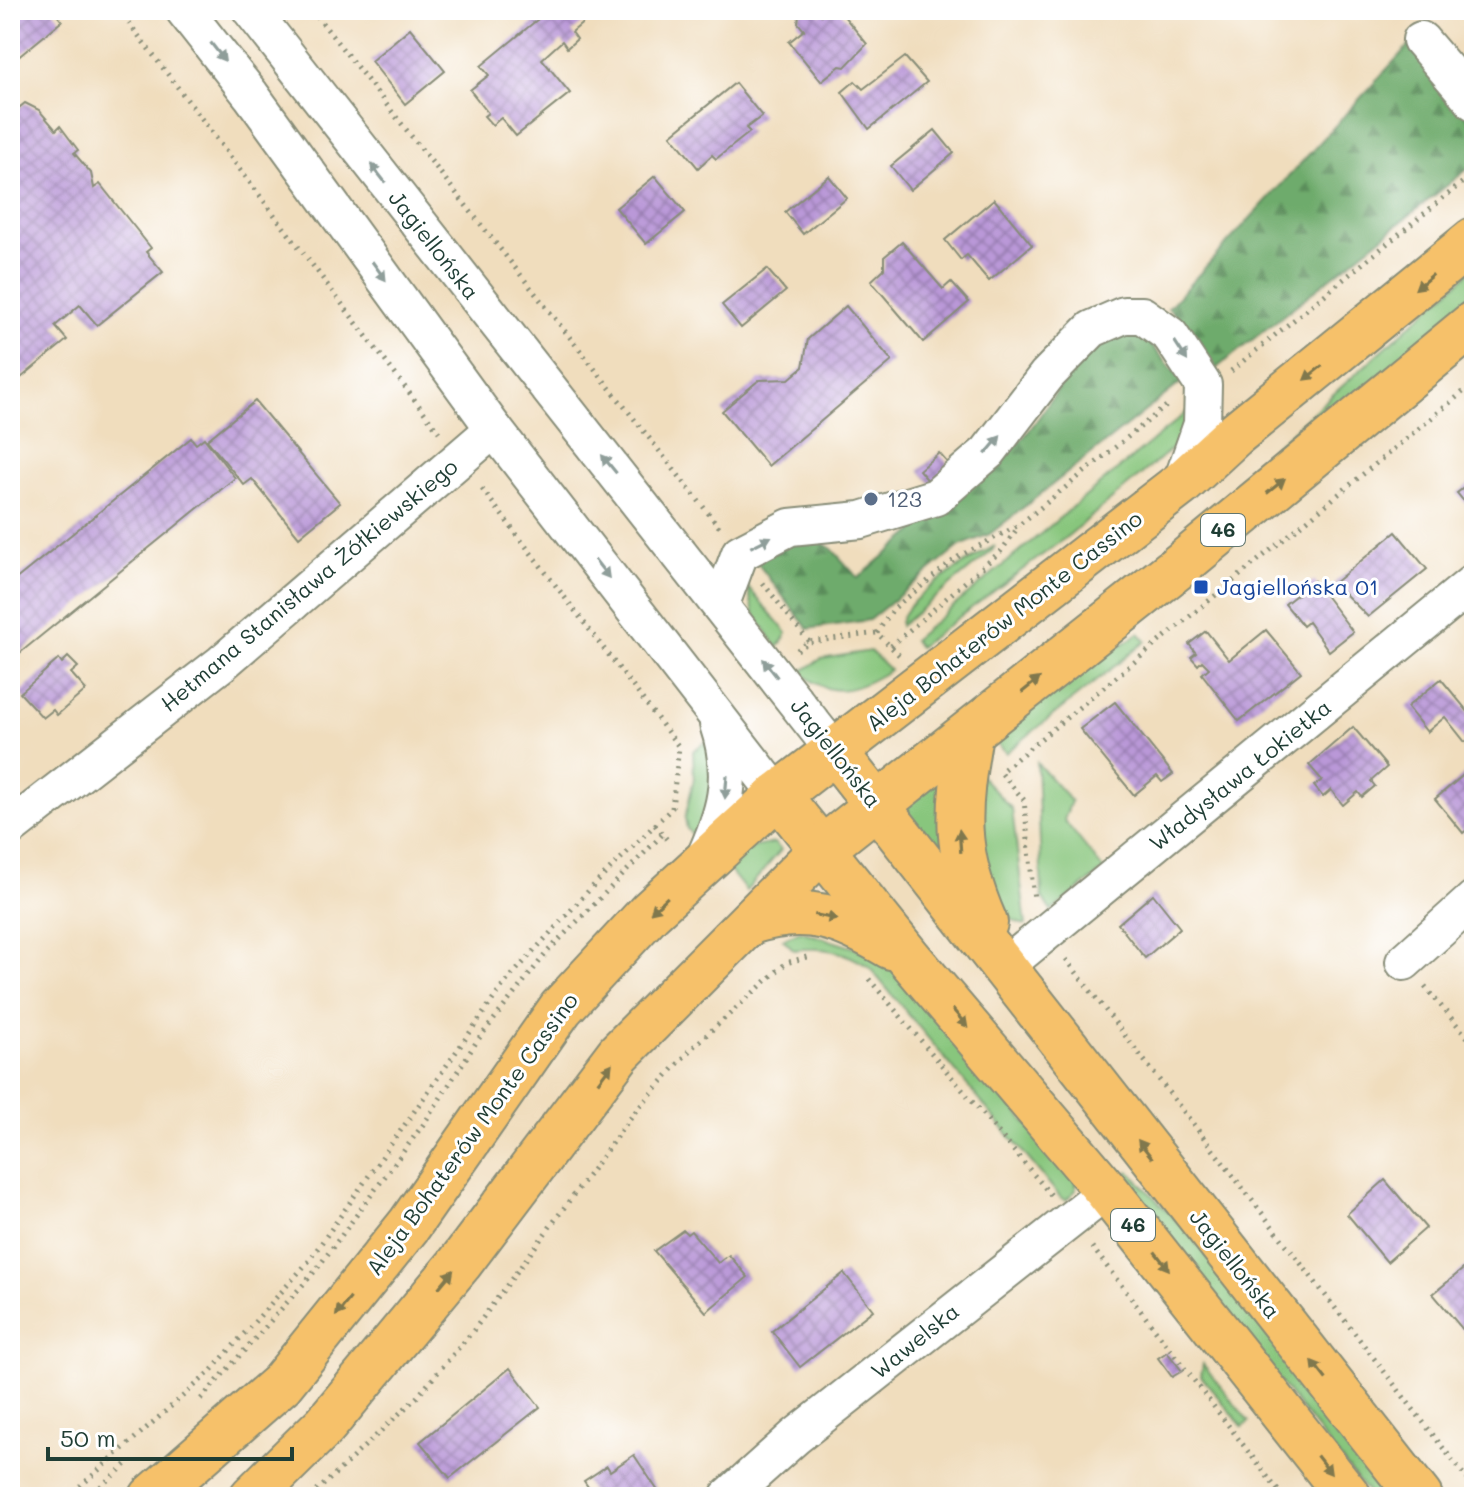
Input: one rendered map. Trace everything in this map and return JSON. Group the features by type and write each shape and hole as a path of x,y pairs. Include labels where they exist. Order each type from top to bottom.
{"main road":[{"name":"Aleja Bohaterów Monte Cassino","path":"142,1479 281,1384 410,1224 561,1008 650,912 690,860 835,752 1181,484 1234,435 1474,240"},
{"name":"46","path":"877,807 1474,323"},
{"path":"970,734 961,790 960,851 971,891 1004,967"},
{"name":"Jagiellońska","path":"835,752 1420,1497"},
{"name":"46","path":"778,795 910,959 1107,1191 1349,1497"},
{"path":"252,1497 325,1425 431,1298 619,1053 701,967 822,849 877,807"},
{"path":"750,922 776,914 824,914 857,926 910,959"}],"street":[{"path":"184,10 251,95 494,429 778,795"},
{"name":"Jagiellońska","path":"251,10 835,752"},
{"path":"1421,40 1474,102"},
{"path":"721,604 740,553 790,527 861,520 936,497 988,452 1047,375 1092,329 1124,315 1142,315 1170,335 1203,385 1202,424 1181,484"},
{"name":"Hetmana Stanisława Żółkiewskiego","path":"10,828 222,663 494,429"},
{"name":"Władysława Łokietka","path":"1004,967 1474,582"},
{"path":"690,860 716,833 727,791 728,752 713,711"},
{"path":"1404,962 1474,899"},
{"name":"Wawelska","path":"728,1497 795,1437 1107,1191"}],"path":[{"path":"68,1497 167,1413 254,1325 317,1250 504,984 672,808 679,747 119,10"},
{"path":"312,10 723,533"},
{"path":"1219,380 1474,173"},
{"path":"1035,907 1024,800 1000,772 1474,383"},
{"path":"760,580 809,642 877,633 893,609 958,557 1019,525 1173,401"},
{"path":"891,646 1001,551 1019,525"},
{"path":"877,633 905,662"},
{"path":"655,825 690,860"},
{"path":"196,1404 316,1270 425,1122 477,1041 548,951 663,834"},
{"path":"1057,947 1474,1488"},
{"path":"311,1497 417,1397 473,1331 634,1113 692,1048 792,959 816,955"},
{"path":"1404,962 1474,1045"},
{"path":"867,976 1071,1219 1283,1497"},
{"path":"88,1497 142,1479"}],"green space":[{"path":"1409,45 1474,125 1474,164 1213,371 1196,335 1168,308"},
{"path":"1474,268 1474,298 1267,468 1261,459"},
{"path":"1131,333 1146,339 1183,381 990,534 960,546 869,620 808,629 755,560 764,546 818,540 832,549 858,578 1018,444 1077,365 1109,342"},
{"path":"1193,407 1174,447 1069,535 919,647 913,640"},
{"path":"995,546 900,626 903,616 923,593"},
{"path":"747,586 787,633 778,648 754,613"},
{"path":"1139,633 1146,641 1006,753 994,740 1064,675 1111,652"},
{"path":"870,651 890,670 856,687 835,690 824,687 801,672 821,659"},
{"path":"705,742 710,753 712,777 707,802 694,836 687,829 685,818 694,778 693,751"},
{"path":"1037,763 1071,801 1064,820 1104,870 1051,911 1042,897"},
{"path":"978,773 1012,809 1026,925 1009,918 997,903 989,884 981,837"},
{"path":"941,775 944,857 901,809"},
{"path":"774,843 781,850 746,891 723,862 754,847"},
{"path":"800,931 881,956 1076,1180 1076,1190 1066,1200 1061,1198 869,967 833,951 794,950 783,939"},
{"path":"1129,1171 1188,1233 1397,1497 1371,1497 1119,1179"},
{"path":"1203,1364 1249,1422 1243,1427 1201,1376"}],"building":[{"path":"10,10 53,10 62,21 10,64"},
{"path":"549,10 598,10 572,32 577,39 567,48 562,41 542,59 570,93 516,136 501,118 492,125 484,116 488,113 470,90 489,75 481,66"},
{"path":"805,10 817,10 821,15 827,10 839,10 867,44 845,67 840,66 821,81 789,42 804,30 798,23 799,15"},
{"path":"410,28 445,71 405,104 371,61"},
{"path":"905,57 927,82 869,129 842,92 855,81 863,89"},
{"path":"735,83 762,116 746,128 750,132 716,159 712,155 698,168 671,135"},
{"path":"25,103 39,110 56,130 60,126 78,150 74,153 91,173 94,188 100,184 151,248 146,252 163,272 97,325 80,305 55,326 67,340 10,387 10,115"},
{"path":"935,130 954,153 910,190 891,166"},
{"path":"655,176 685,212 646,244 616,208"},
{"path":"829,176 847,198 803,234 785,212"},
{"path":"994,199 1032,245 989,281 967,255 961,260 945,240"},
{"path":"902,242 943,289 951,282 969,302 923,342 871,281 884,269 884,257"},
{"path":"767,269 786,291 741,328 722,305"},
{"path":"846,306 892,361 768,466 722,411 759,380 789,379 803,367 808,339"},
{"path":"255,401 340,503 299,537 252,479 244,485 207,440"},
{"path":"191,438 196,444 204,438 235,478 10,661 10,584"},
{"path":"939,453 956,473 936,490 919,470"},
{"path":"1474,480 1474,514 1457,493"},
{"path":"1396,532 1427,569 1368,617 1334,583"},
{"path":"1314,581 1353,632 1329,651 1308,622 1303,626 1285,604"},
{"path":"1266,630 1301,672 1239,721 1202,674 1209,668 1202,661 1198,665 1191,657 1196,653 1189,644 1206,631 1229,660"},
{"path":"68,657 78,667 71,673 86,690 57,715 53,710 43,718 20,693 59,659 62,663"},
{"path":"1441,679 1474,719 1474,735 1465,742 1445,717 1427,732 1407,707"},
{"path":"1115,702 1173,774 1162,782 1157,776 1134,795 1080,729"},
{"path":"1353,727 1387,767 1371,781 1375,786 1362,797 1358,792 1343,805 1331,790 1323,797 1314,786 1322,780 1309,765"},
{"path":"1467,772 1474,780 1474,824 1463,833 1435,799"},
{"path":"1153,894 1180,928 1145,958 1118,924"},
{"path":"1385,1180 1426,1228 1387,1262 1347,1214"},
{"path":"683,1230 687,1234 691,1231 718,1263 729,1255 748,1277 706,1312 654,1251"},
{"path":"1474,1260 1474,1343 1433,1294"},
{"path":"844,1273 873,1310 800,1367 772,1331"},
{"path":"1167,1352 1182,1371 1172,1377 1158,1358"},
{"path":"510,1368 540,1407 450,1478 420,1442"},
{"path":"634,1455 662,1497 595,1497 584,1481 607,1466 610,1471"}],"place":[{"name":"123","path":"871,499"},
{"name":"Jagiellońska 01","path":"1201,587"}]}
